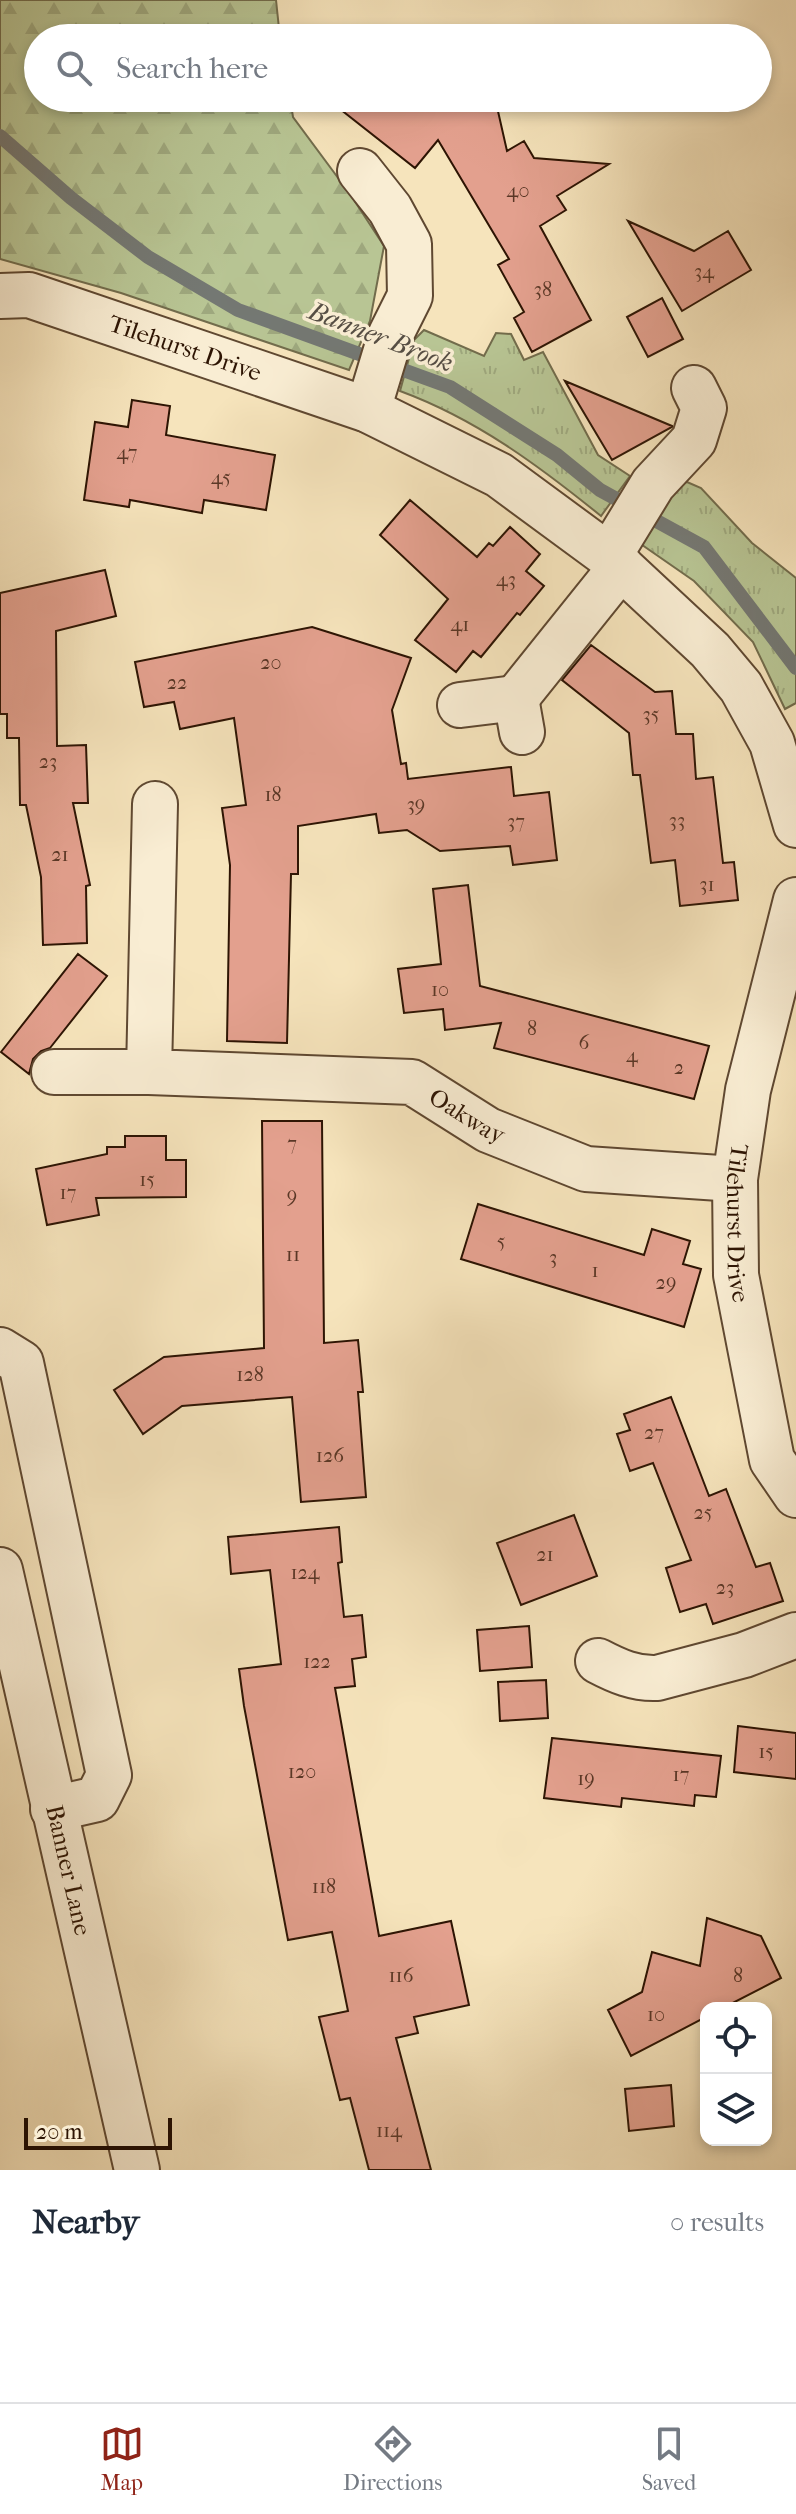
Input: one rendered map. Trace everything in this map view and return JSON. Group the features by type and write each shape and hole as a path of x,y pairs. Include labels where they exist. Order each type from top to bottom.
{"street":[{"path":"360,171 390,209 409,244 410,296 391,334 372,395"},
{"name":"Tilehurst Drive","path":"0,296 29,295 372,395 618,552 710,650 784,737 796,825"},
{"path":"460,705 519,715 618,552 653,484 694,440 704,408 694,388"},
{"path":"149,1072 155,804"},
{"name":"Tilehurst Drive","path":"796,900 748,1090 735,1179 736,1275 772,1460 796,1495"},
{"name":"Oakway","path":"54,1072 149,1072 412,1082 488,1130 586,1169 735,1179"},
{"path":"0,1350 21,1363 109,1775 97,1799 53,1809"},
{"name":"Banner Lane","path":"0,1570 137,2170"},
{"path":"598,1661 618,1672 643,1679 657,1678 744,1655 796,1635"}],"green space":[{"path":"0,0 276,0 279,24 24,24 24,112 292,112 384,246 370,321 349,370 121,293 0,259"},
{"path":"424,330 484,356 496,333 511,334 524,360 543,352 598,455 630,476 601,516 554,479 480,429 400,391 414,340"},
{"path":"687,482 701,488 752,543 796,578 796,703 785,709 753,642 694,581 635,540 674,483"}],"building":[{"path":"344,112 498,112 507,151 524,141 534,158 609,164 557,196 566,210 540,226 591,320 532,352 514,318 524,312 498,265 509,259 438,140 415,168"},
{"path":"628,221 694,251 728,231 751,270 682,311"},
{"path":"662,298 683,339 648,357 627,317"},
{"path":"565,381 672,426 672,427 612,460"},
{"path":"132,400 170,406 166,435 275,455 266,510 204,500 202,513 130,500 129,507 84,500 95,422 128,427"},
{"path":"410,500 477,557 489,543 493,546 510,527 540,554 526,571 544,586 481,657 473,651 456,672 415,640 448,599 380,535"},
{"path":"105,570 116,616 56,631 57,746 86,745 88,803 73,803 90,885 86,886 87,943 43,945 41,877 26,805 20,805 19,738 7,738 7,714 0,714 0,593"},
{"path":"312,627 411,658 392,710 401,764 406,763 408,779 511,767 514,796 549,792 557,860 513,865 510,846 440,851 407,830 379,833 376,814 298,826 298,874 291,874 287,1043 227,1041 230,865 222,808 246,805 234,718 180,729 174,702 144,707 135,662"},
{"path":"591,645 655,692 672,691 676,734 693,734 696,779 713,777 723,863 734,862 738,900 680,906 675,860 651,863 640,775 633,775 629,733 562,680"},
{"path":"468,885 480,986 709,1046 694,1099 494,1048 501,1023 445,1030 443,1009 404,1013 398,969 441,964 433,889"},
{"path":"78,954 107,976 50,1048 33,1059 29,1074 1,1052"},
{"path":"262,1121 322,1121 324,1343 358,1340 363,1392 358,1392 366,1497 301,1502 292,1397 182,1406 143,1434 114,1390 164,1357 264,1348"},
{"path":"125,1136 166,1136 166,1160 186,1160 186,1197 96,1198 99,1215 47,1225 36,1169 107,1154 107,1147 125,1147"},
{"path":"478,1204 644,1255 652,1229 690,1241 683,1264 701,1269 684,1327 461,1259"},
{"path":"671,1397 709,1496 726,1489 756,1567 770,1563 783,1601 713,1624 706,1604 680,1612 666,1568 691,1560 653,1463 630,1471 617,1434 630,1430 624,1414"},
{"path":"574,1515 597,1576 521,1605 497,1543"},
{"path":"339,1527 342,1562 338,1563 344,1617 362,1615 366,1657 352,1659 355,1686 335,1688 379,1936 451,1921 469,2005 414,2017 418,2033 396,2038 431,2170 369,2170 350,2098 340,2100 319,2017 348,2011 332,1932 288,1940 244,1706 239,1669 281,1664 270,1570 231,1574 228,1537"},
{"path":"529,1626 532,1667 480,1671 477,1630"},
{"path":"546,1680 548,1718 500,1721 498,1682"},
{"path":"738,1726 796,1733 796,1779 734,1772"},
{"path":"552,1738 721,1756 716,1797 695,1795 694,1806 622,1798 621,1807 544,1798"},
{"path":"707,1918 761,1936 781,1978 735,2002 700,2002 700,2020 631,2056 608,2010 642,1992 652,1952 700,1966"},
{"path":"671,2085 674,2126 629,2131 625,2089"}],"waterway":[{"name":"Banner Brook","path":"0,136 71,198 148,257 238,310 450,387 557,455 600,490 704,547 796,668"}]}
